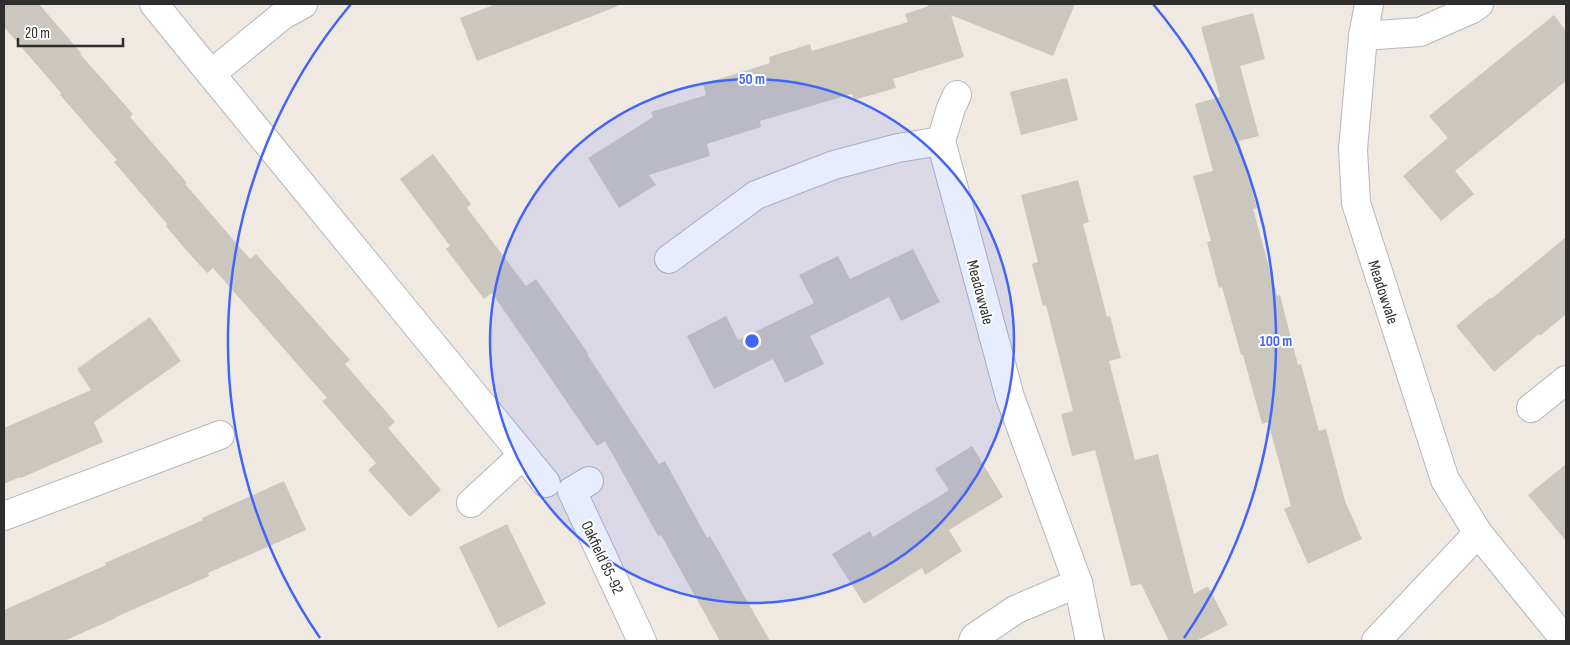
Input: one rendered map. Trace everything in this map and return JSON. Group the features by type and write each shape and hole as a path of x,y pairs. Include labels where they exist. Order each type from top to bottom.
{"street":[{"path":"154,4 546,482"},
{"path":"212,74 284,15 303,4"},
{"name":"Meadowvale","path":"1369,4 1363,36 1353,150 1356,202 1445,480 1478,533 1566,641"},
{"path":"1363,36 1420,32 1472,9 1479,4"},
{"path":"669,258 756,195 834,165 898,148 941,141 957,95"},
{"name":"Meadowvale","path":"941,141 1010,397 1078,583 1090,641"},
{"path":"1531,408 1566,380"},
{"path":"4,516 220,435"},
{"path":"471,503 523,454"},
{"name":"Oakfield 85-92","path":"589,481 572,491 642,641"},
{"path":"1376,641 1478,533"},
{"path":"973,641 976,636 1014,610 1078,583"}],"building":[{"path":"4,4 39,4 133,114 130,117 250,259 256,254 350,360 345,364 395,422 388,428 441,490 410,517 368,470 376,463 322,401 327,398 213,268 207,273 186,250 166,226 167,224 114,162 117,160 4,27"},
{"path":"496,4 618,4 618,6 477,61 460,18"},
{"path":"926,4 1075,4 1053,56 951,15 964,57 893,79 896,88 854,100 852,94 760,121 761,127 707,144 710,156 649,175 656,185 619,208 588,158 653,117 651,112 706,95 703,84 770,63 769,57 810,44 812,51 908,22 905,14 929,6"},
{"path":"1253,13 1265,59 1240,66 1259,136 1239,141 1257,208 1253,209 1277,296 1280,295 1298,365 1301,364 1319,431 1326,429 1345,501 1362,539 1308,564 1284,509 1291,506 1268,422 1262,424 1222,287 1219,288 1207,242 1211,241 1193,176 1213,171 1195,104 1220,97 1201,27"},
{"path":"1554,15 1566,31 1566,81 1455,171 1474,194 1441,221 1403,176 1448,138 1429,116"},
{"path":"1067,78 1078,120 1021,135 1010,92"},
{"path":"433,154 471,204 467,208 526,286 536,279 588,353 659,464 665,461 707,538 710,536 770,641 720,641 661,535 658,536 605,441 597,446 492,293 484,299 446,249 450,246 400,179"},
{"path":"1078,180 1089,222 1083,224 1107,317 1110,316 1121,358 1109,361 1135,460 1158,454 1194,594 1208,586 1228,625 1196,641 1169,641 1141,584 1131,586 1095,450 1072,456 1061,414 1073,411 1046,305 1043,306 1032,264 1038,262 1021,195"},
{"path":"1566,237 1566,314 1494,372 1456,326"},
{"path":"913,249 940,302 901,321 889,297 810,336 824,364 785,383 773,359 714,389 687,336 726,316 738,340 814,303 799,275 838,256 850,279"},
{"path":"150,317 181,361 94,422 103,442 4,484 4,428 91,390 77,369"},
{"path":"972,446 1003,497 949,530 962,551 925,575 922,568 864,604 832,554 870,531 873,537 949,490 935,469"},
{"path":"1566,464 1566,541 1528,495"},
{"path":"284,481 306,530 208,573 209,576 64,641 4,641 4,610 106,565 105,563 203,520 202,518"},
{"path":"507,524 546,604 498,628 459,547"}]}
